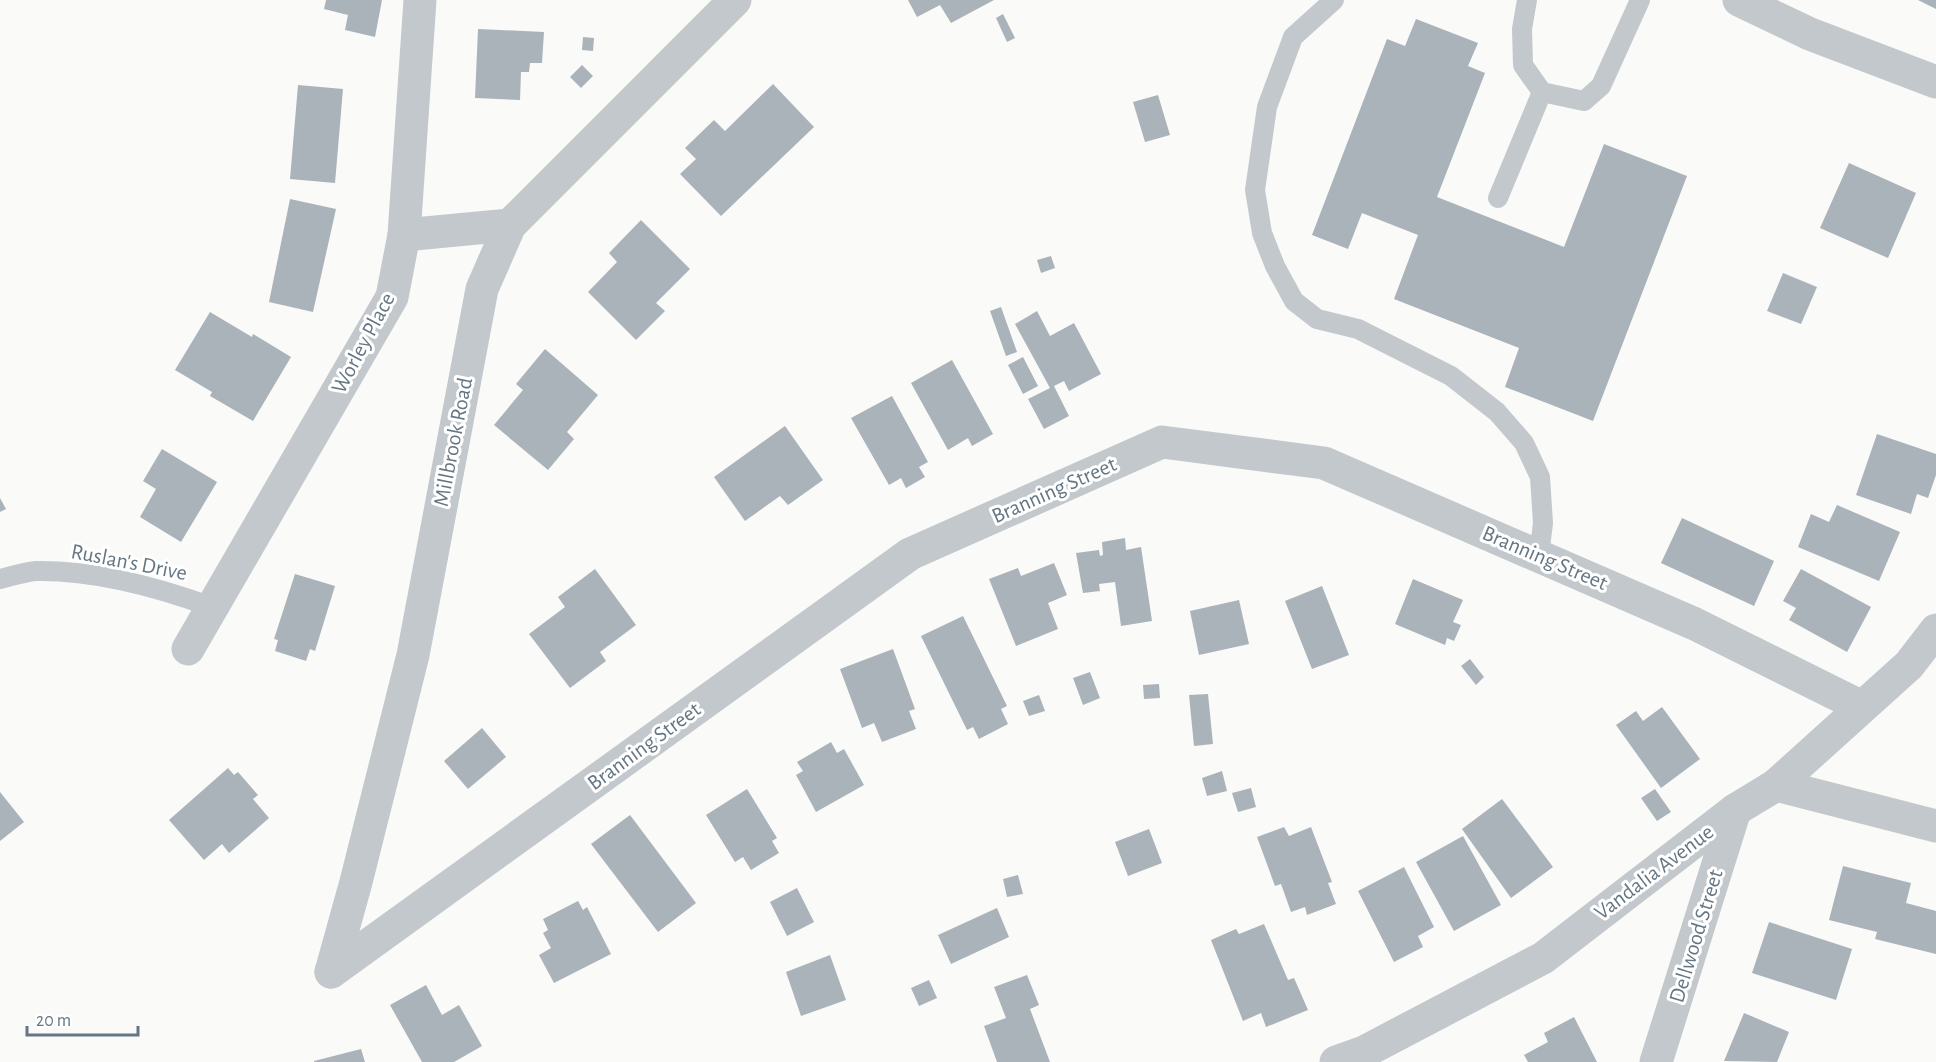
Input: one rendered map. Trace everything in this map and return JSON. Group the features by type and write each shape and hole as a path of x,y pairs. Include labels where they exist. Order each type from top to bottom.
{"street":[{"name":"Worley Place","path":"188,649 392,297 404,235 420,0"},
{"name":"Millbrook Road","path":"331,972 413,655 482,290 510,225 735,0"},
{"path":"1739,0 1810,34 1936,82"},
{"path":"404,235 510,225"},
{"name":"Branning Street","path":"331,972 910,554 1162,442 1324,463 1695,624 1862,707"},
{"name":"Vandalia Avenue","path":"1336,1062 1364,1052 1543,957 1735,810 1776,784 1909,665 1936,630"},
{"path":"1776,784 1936,826"},
{"name":"Dellwood Street","path":"1656,1062 1735,810"}],"lane":[{"path":"1334,0 1293,37 1267,107 1255,190 1262,232 1275,266 1294,302 1317,319 1358,329 1452,376 1497,411 1524,443 1540,477 1543,523 1539,556"},
{"path":"1527,0 1522,29 1523,65 1542,92 1584,101 1600,86 1640,0"},
{"path":"1498,198 1542,92"},
{"name":"Ruslan's Drive","path":"0,579 34,571 80,573 169,592 212,607"}],"building":[{"path":"326,0 382,0 375,37 345,30 348,15 324,9"},
{"path":"908,0 994,0 951,23 940,5 917,17"},
{"path":"1918,0 1936,0 1936,9"},
{"path":"1003,14 1015,38 1007,42 996,18"},
{"path":"1416,19 1478,43 1468,66 1485,73 1437,197 1564,247 1604,144 1687,176 1593,421 1505,387 1519,348 1394,299 1418,235 1362,213 1348,249 1312,235 1387,39 1405,46"},
{"path":"478,29 544,32 542,63 530,63 529,72 521,72 520,100 475,98"},
{"path":"583,37 594,38 593,51 582,50"},
{"path":"582,65 593,76 581,88 570,77"},
{"path":"773,84 814,127 721,216 680,174 696,159 685,148 714,120 725,131"},
{"path":"298,85 343,89 335,183 290,179"},
{"path":"1158,95 1170,135 1145,142 1133,102"},
{"path":"1849,163 1916,193 1888,258 1820,228"},
{"path":"290,199 336,209 313,312 269,302"},
{"path":"641,220 690,269 656,303 665,311 636,340 588,292 617,262 609,253"},
{"path":"1051,256 1055,268 1041,273 1037,260"},
{"path":"1783,273 1817,287 1801,324 1767,311"},
{"path":"1001,307 1017,352 1006,356 990,311"},
{"path":"1037,311 1050,336 1074,323 1101,374 1069,391 1064,381 1054,386 1069,416 1044,429 1028,399 1050,388 1015,324"},
{"path":"210,312 291,357 253,421 210,396 212,392 175,370"},
{"path":"545,349 598,395 567,432 574,439 548,470 494,425 523,390 516,384"},
{"path":"1023,357 1038,386 1023,394 1008,365"},
{"path":"952,360 993,434 972,446 968,438 948,450 911,383"},
{"path":"892,396 928,462 919,467 925,477 906,488 901,478 889,485 851,418"},
{"path":"785,426 823,480 788,505 780,496 745,521 714,477"},
{"path":"1877,434 1936,454 1936,475 1928,498 1917,494 1911,514 1856,495"},
{"path":"162,449 217,482 181,542 140,517 156,489 143,481"},
{"path":"0,498 6,509 0,512"},
{"path":"1837,505 1900,532 1879,581 1798,547 1811,514 1829,522"},
{"path":"1682,518 1774,561 1754,606 1661,563"},
{"path":"1125,538 1126,550 1141,547 1152,621 1121,626 1115,582 1099,584 1100,591 1083,593 1076,553 1099,550 1100,556 1103,555 1102,542"},
{"path":"1054,563 1067,595 1048,603 1058,629 1016,646 989,579 1018,568 1021,576"},
{"path":"595,569 636,625 600,652 606,661 570,688 529,634 565,607 558,597"},
{"path":"1801,569 1871,607 1847,652 1789,620 1796,608 1783,601"},
{"path":"295,574 335,586 315,651 310,649 306,661 275,651 278,640 274,639"},
{"path":"1413,579 1463,600 1453,622 1461,625 1454,641 1447,638 1445,645 1395,624"},
{"path":"1322,586 1349,655 1312,669 1285,601"},
{"path":"1239,600 1249,644 1199,655 1190,611"},
{"path":"963,616 1007,706 1001,709 1008,724 979,739 973,727 967,730 921,636"},
{"path":"893,649 915,709 909,711 916,729 882,742 874,723 862,728 840,669"},
{"path":"1470,659 1484,677 1476,685 1461,666"},
{"path":"1090,672 1100,698 1083,705 1073,678"},
{"path":"1159,684 1160,698 1144,699 1143,685"},
{"path":"1208,694 1213,744 1194,746 1189,695"},
{"path":"1039,695 1045,711 1029,716 1023,701"},
{"path":"1662,707 1700,759 1661,788 1616,725 1636,711 1643,721"},
{"path":"482,728 506,757 468,789 444,761"},
{"path":"831,742 837,753 844,749 864,785 816,812 796,775 803,771 797,762"},
{"path":"228,768 234,775 238,772 258,795 253,799 269,818 229,853 222,844 204,860 169,820"},
{"path":"1222,771 1227,791 1207,796 1202,778"},
{"path":"1251,788 1256,807 1238,812 1232,793"},
{"path":"747,789 777,838 772,841 779,853 751,870 743,857 735,862 706,815"},
{"path":"1655,789 1671,812 1657,821 1641,798"},
{"path":"0,792 24,822 0,841"},
{"path":"1502,799 1553,867 1511,898 1462,829"},
{"path":"630,815 696,903 658,932 591,844"},
{"path":"1284,827 1289,836 1311,827 1332,882 1328,883 1336,904 1307,915 1305,907 1291,912 1281,884 1275,886 1257,837"},
{"path":"1149,829 1162,863 1128,876 1115,842"},
{"path":"1463,836 1501,905 1454,931 1416,862"},
{"path":"1843,866 1911,883 1906,903 1936,911 1936,954 1875,939 1877,932 1829,920"},
{"path":"1404,867 1434,927 1418,936 1423,947 1394,962 1358,891"},
{"path":"1018,875 1023,894 1007,897 1003,879"},
{"path":"797,888 814,922 787,936 770,902"},
{"path":"578,901 583,910 587,907 611,954 554,983 539,955 551,948 543,933 548,930 543,919"},
{"path":"997,908 1009,937 951,964 938,935"},
{"path":"1769,922 1852,949 1836,1000 1752,973"},
{"path":"1264,924 1288,980 1294,978 1308,1010 1266,1027 1261,1013 1243,1021 1211,940 1236,929 1239,934"},
{"path":"830,955 846,1000 801,1016 786,972"},
{"path":"1027,975 1039,1005 1030,1009 1050,1062 997,1062 984,1026 1006,1018 994,987"},
{"path":"929,980 937,998 919,1006 911,988"},
{"path":"426,985 442,1015 459,1005 482,1046 454,1062 422,1062 390,1005"},
{"path":"1744,1013 1789,1032 1777,1062 1724,1061"},
{"path":"1574,1017 1597,1062 1528,1062 1524,1055 1548,1042 1544,1033"},
{"path":"361,1049 365,1062 314,1062 314,1061"}]}
